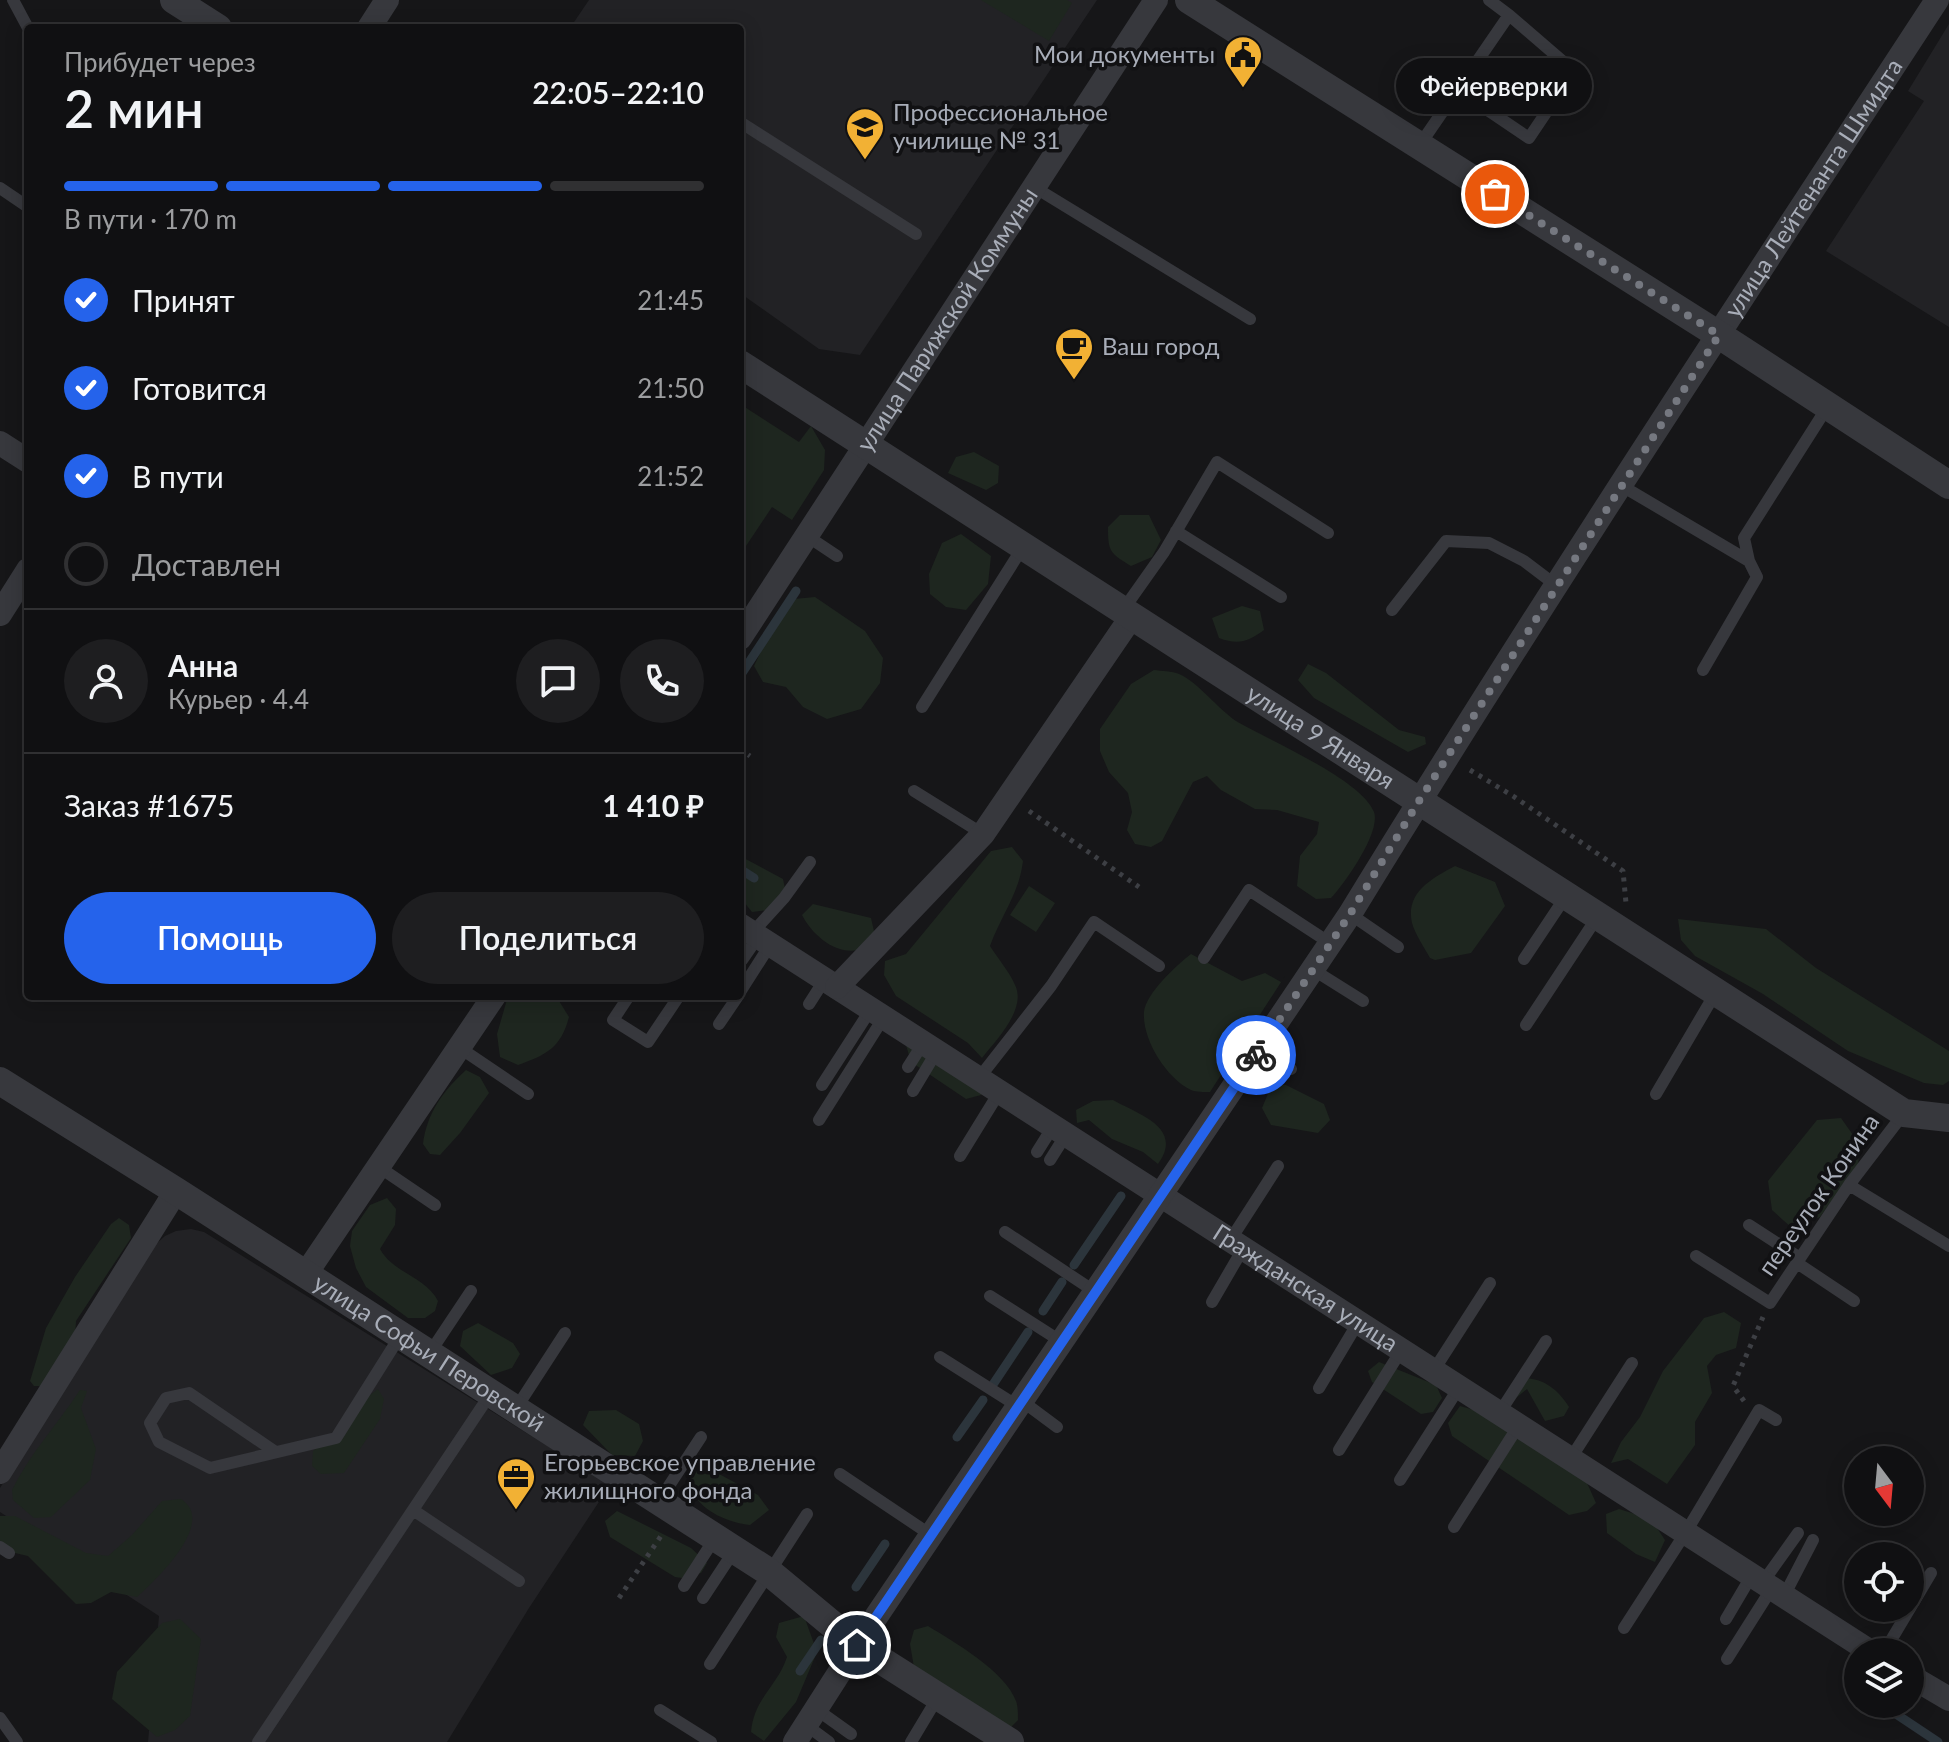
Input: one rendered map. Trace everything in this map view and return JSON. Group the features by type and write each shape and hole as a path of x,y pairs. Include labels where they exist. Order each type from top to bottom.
{"street":[{"path":"174,0 212,24"},
{"path":"372,24 387,0"},
{"name":"улица Парижской Коммуны","path":"744,632 1156,0"},
{"path":"1189,0 1719,335 1949,485"},
{"name":"улица Лейтенанта Шмидта","path":"805,1725 1350,914 1557,586 1937,0"},
{"name":"улица 9 Января","path":"744,367 1904,1113 1949,1118"},
{"path":"0,443 24,458"},
{"path":"0,614 24,576"},
{"path":"831,983 983,834 1127,613"},
{"name":"Гражданская улица","path":"755,935 1849,1638"},
{"path":"305,1275 491,1000"},
{"name":"улица Софьи Перовской","path":"0,1081 769,1572 857,1645 995,1738"},
{"path":"0,1472 176,1191"},
{"path":"1924,1684 1949,1699"}],"lane":[{"path":"13,0 24,24"},
{"path":"1458,90 1529,138 1574,71 1489,0"},
{"path":"1419,146 1509,15"},
{"path":"744,125 916,234"},
{"path":"1034,187 1250,319"},
{"path":"0,188 24,204"},
{"path":"1703,670 1757,577 1749,561 1744,538 1828,406"},
{"path":"1127,613 1217,462 1328,533"},
{"path":"1622,486 1749,561"},
{"path":"1176,531 1281,597"},
{"path":"807,536 837,556"},
{"path":"1392,610 1446,541 1489,543 1524,561 1557,586"},
{"path":"922,707 1023,546"},
{"path":"914,791 983,834"},
{"path":"744,956 755,935 810,862"},
{"path":"1204,958 1249,890 1330,943"},
{"path":"1524,959 1566,896"},
{"path":"1350,914 1398,947"},
{"path":"1526,1025 1598,916"},
{"path":"960,1156 989,1084 1094,922 1159,966"},
{"path":"744,976 755,935"},
{"path":"1312,969 1363,1001"},
{"path":"809,1004 831,983"},
{"path":"1656,1094 1716,992"},
{"path":"626,1000 613,1020 648,1042 676,1000"},
{"path":"719,1024 735,1000"},
{"path":"822,1085 878,1013"},
{"path":"819,1120 878,1013"},
{"path":"908,1067 931,1047"},
{"path":"913,1091 931,1047"},
{"path":"1261,1047 1291,1069"},
{"path":"460,1048 528,1094"},
{"name":"переулок Конина","path":"1770,1303 1849,1185 1904,1113"},
{"path":"1037,1152 1060,1129"},
{"path":"1050,1160 1060,1129"},
{"path":"1212,1302 1278,1166"},
{"path":"379,1167 435,1205"},
{"path":"1849,1185 1949,1246"},
{"path":"1749,1225 1854,1301"},
{"path":"1005,1232 1094,1291"},
{"path":"1696,1256 1770,1303"},
{"path":"1434,1370 1490,1283"},
{"path":"429,1354 471,1291"},
{"path":"990,1296 1062,1342"},
{"path":"1319,1388 1359,1321"},
{"path":"515,1410 565,1333"},
{"path":"274,1451 189,1393 166,1398 150,1423 159,1442 210,1468 336,1438 400,1336"},
{"path":"1454,1527 1546,1341"},
{"path":"1339,1450 1402,1349"},
{"path":"940,1357 1057,1427"},
{"path":"1571,1458 1632,1363"},
{"path":"1400,1480 1460,1386"},
{"path":"258,1742 491,1393"},
{"path":"1624,1628 1759,1410 1776,1420"},
{"path":"668,1507 701,1437"},
{"path":"840,1474 931,1535"},
{"path":"413,1510 519,1581"},
{"path":"710,1664 807,1514"},
{"path":"1727,1659 1798,1533"},
{"path":"1726,1619 1768,1585 1813,1540"},
{"path":"684,1586 725,1544"},
{"path":"703,1598 725,1544"},
{"path":"1892,1638 1931,1573"},
{"path":"911,1742 938,1697"},
{"path":"660,1710 711,1742"},
{"path":"0,1718 17,1742"},
{"path":"805,1725 851,1734"},
{"path":"805,1725 829,1742"}],"path":[{"path":"744,752 750,756"},
{"path":"1470,770 1623,871 1629,936"},
{"path":"1009,797 1139,887"},
{"path":"1759,1410 1741,1400 1733,1386 1770,1303"},
{"path":"619,1598 668,1507"}],"shaded area":[{"name":"Профессиональное училище № 31","path":"589,0 1097,0 860,355 819,349 744,296 744,24 573,24"},
{"path":"981,0 1067,0 1072,3 1049,41"},
{"path":"1949,24 1949,327 1826,251 1924,101 1908,91"},
{"path":"744,407 799,442 811,426 825,450 824,470 792,520 772,507 744,549"},
{"path":"974,452 999,466 998,483 986,490 948,473 956,457"},
{"path":"1120,515 1149,515 1161,540 1152,557 1131,566 1112,551 1108,527"},
{"path":"961,534 991,556 988,584 966,610 946,607 930,594 929,574 942,543"},
{"path":"815,597 865,631 883,658 880,683 861,709 827,719 803,707 786,687 763,682 754,666 777,618 794,599"},
{"path":"1242,606 1260,611 1264,630 1243,641 1219,638 1212,618"},
{"path":"1308,664 1326,673 1399,730 1425,737 1426,744 1408,752 1314,698 1298,680"},
{"path":"1154,670 1176,673 1186,678 1236,721 1312,761 1366,799 1374,812 1372,832 1353,869 1331,898 1316,899 1297,886 1300,856 1317,834 1319,822 1277,810 1255,809 1221,790 1207,776 1193,782 1162,841 1151,847 1135,844 1127,830 1132,812 1128,793 1109,772 1100,751 1100,729 1131,684"},
{"path":"1012,847 1023,861 1021,873 990,946 1015,985 1017,1004 1008,1024 982,1058 968,1043 896,996 884,975 885,961 906,954 991,851"},
{"path":"744,858 783,879 786,894 777,909 752,912 744,902"},
{"path":"1455,866 1495,882 1505,906 1471,953 1435,960 1430,958 1417,936 1411,912 1423,887"},
{"path":"1029,886 1055,903 1036,932 1010,915"},
{"path":"813,904 871,918 876,940 855,950 834,947 816,934 802,915"},
{"path":"1678,919 1766,929 1816,968 1949,1051 1949,1081 1943,1085 1924,1083 1848,1051 1763,994 1695,956 1681,940"},
{"path":"1191,954 1242,981 1265,973 1281,982 1285,976 1210,1092 1191,1090 1173,1077 1157,1057 1144,1023 1150,996"},
{"path":"507,1000 558,1000 569,1017 562,1036 551,1049 518,1065 500,1057 497,1034"},
{"path":"906,1045 989,1083 981,1095 966,1099 911,1062"},
{"path":"466,1070 480,1077 489,1093 440,1155 430,1154 423,1144 432,1112 443,1094"},
{"path":"1272,1084 1286,1085 1324,1104 1330,1120 1318,1133 1271,1125 1262,1108"},
{"path":"1113,1100 1146,1117 1162,1132 1166,1141 1165,1152 1158,1164 1143,1152 1112,1139 1089,1120 1077,1123 1076,1110 1093,1101"},
{"path":"1841,1118 1860,1145 1858,1165 1820,1217 1793,1229 1772,1210 1768,1181 1817,1120"},
{"path":"387,1198 396,1209 395,1225 380,1249 393,1264 433,1293 438,1301 435,1311 425,1318 408,1318 366,1287 356,1268 350,1246 352,1231 370,1205"},
{"path":"119,1218 129,1225 131,1238 76,1321 75,1337 42,1386 34,1386 30,1381 46,1328 75,1277 111,1224"},
{"path":"191,1229 204,1232 610,1485 529,1608 447,1742 148,1742 159,1616 0,1512 0,1488 156,1244 176,1231"},
{"path":"1724,1312 1741,1323 1736,1348 1716,1355 1707,1366 1712,1393 1695,1422 1695,1445 1667,1484 1628,1459 1611,1463 1621,1442 1640,1417 1663,1371 1704,1318"},
{"path":"478,1323 513,1343 520,1354 512,1368 491,1375 460,1346 463,1331"},
{"path":"1379,1362 1436,1385 1442,1398 1433,1412 1421,1414 1372,1382 1368,1371"},
{"path":"1522,1378 1543,1382 1555,1390 1569,1407 1564,1416 1545,1421 1527,1389 1516,1398"},
{"path":"378,1389 384,1399 380,1419 344,1473 321,1474 312,1466 313,1451"},
{"path":"80,1390 87,1391 81,1408 96,1449 90,1480 51,1517 34,1518 13,1500 12,1490"},
{"path":"1460,1406 1492,1415 1583,1474 1596,1503 1587,1511 1569,1515 1452,1436 1448,1423"},
{"path":"616,1410 639,1424 643,1441 635,1456 612,1455 583,1425 589,1411"},
{"path":"708,1468 758,1495 769,1510 750,1525 734,1522 710,1511 693,1493 690,1473"},
{"path":"181,1499 190,1509 192,1521 188,1535 169,1564 137,1597 111,1592 91,1603 76,1604 28,1556 0,1544 0,1516 15,1516 86,1553 108,1556 132,1535 162,1501"},
{"path":"1619,1509 1651,1519 1665,1540 1655,1562 1636,1554 1607,1533 1606,1514"},
{"path":"617,1511 691,1548 707,1563 701,1573 675,1577 610,1537 605,1521"},
{"path":"804,1616 817,1652 796,1702 764,1741 751,1732 756,1710 787,1657 776,1637 779,1623"},
{"path":"180,1619 201,1639 190,1716 175,1730 157,1737 112,1699 117,1672 162,1623"},
{"path":"928,1626 978,1658 1010,1690 1017,1703 1018,1720 1009,1729 915,1673 910,1644 914,1630"}],"waterway":[{"path":"744,670 796,591"},
{"path":"744,872 754,878"},
{"path":"1074,1265 1121,1196"},
{"path":"1043,1311 1062,1282"},
{"path":"994,1383 1028,1332"},
{"path":"957,1437 983,1400"},
{"path":"856,1587 885,1544"},
{"path":"800,1671 821,1640"},
{"path":"1902,1718 1938,1742"}],"way so far":[{"path":"1256,1055 1350,914 1419,801 1719,335 1495,194"}],"place":[{"name":"Мои документы","path":"1243,89"},
{"name":"Профессиональное училище № 31","path":"865,161"},
{"name":"Фейерверки","path":"1495,194"},
{"name":"Ваш город","path":"1074,381"},
{"name":"Егорьевское управление жилищного фонда","path":"516,1511"}],"route":[{"path":"857,1645 1256,1055"}]}
